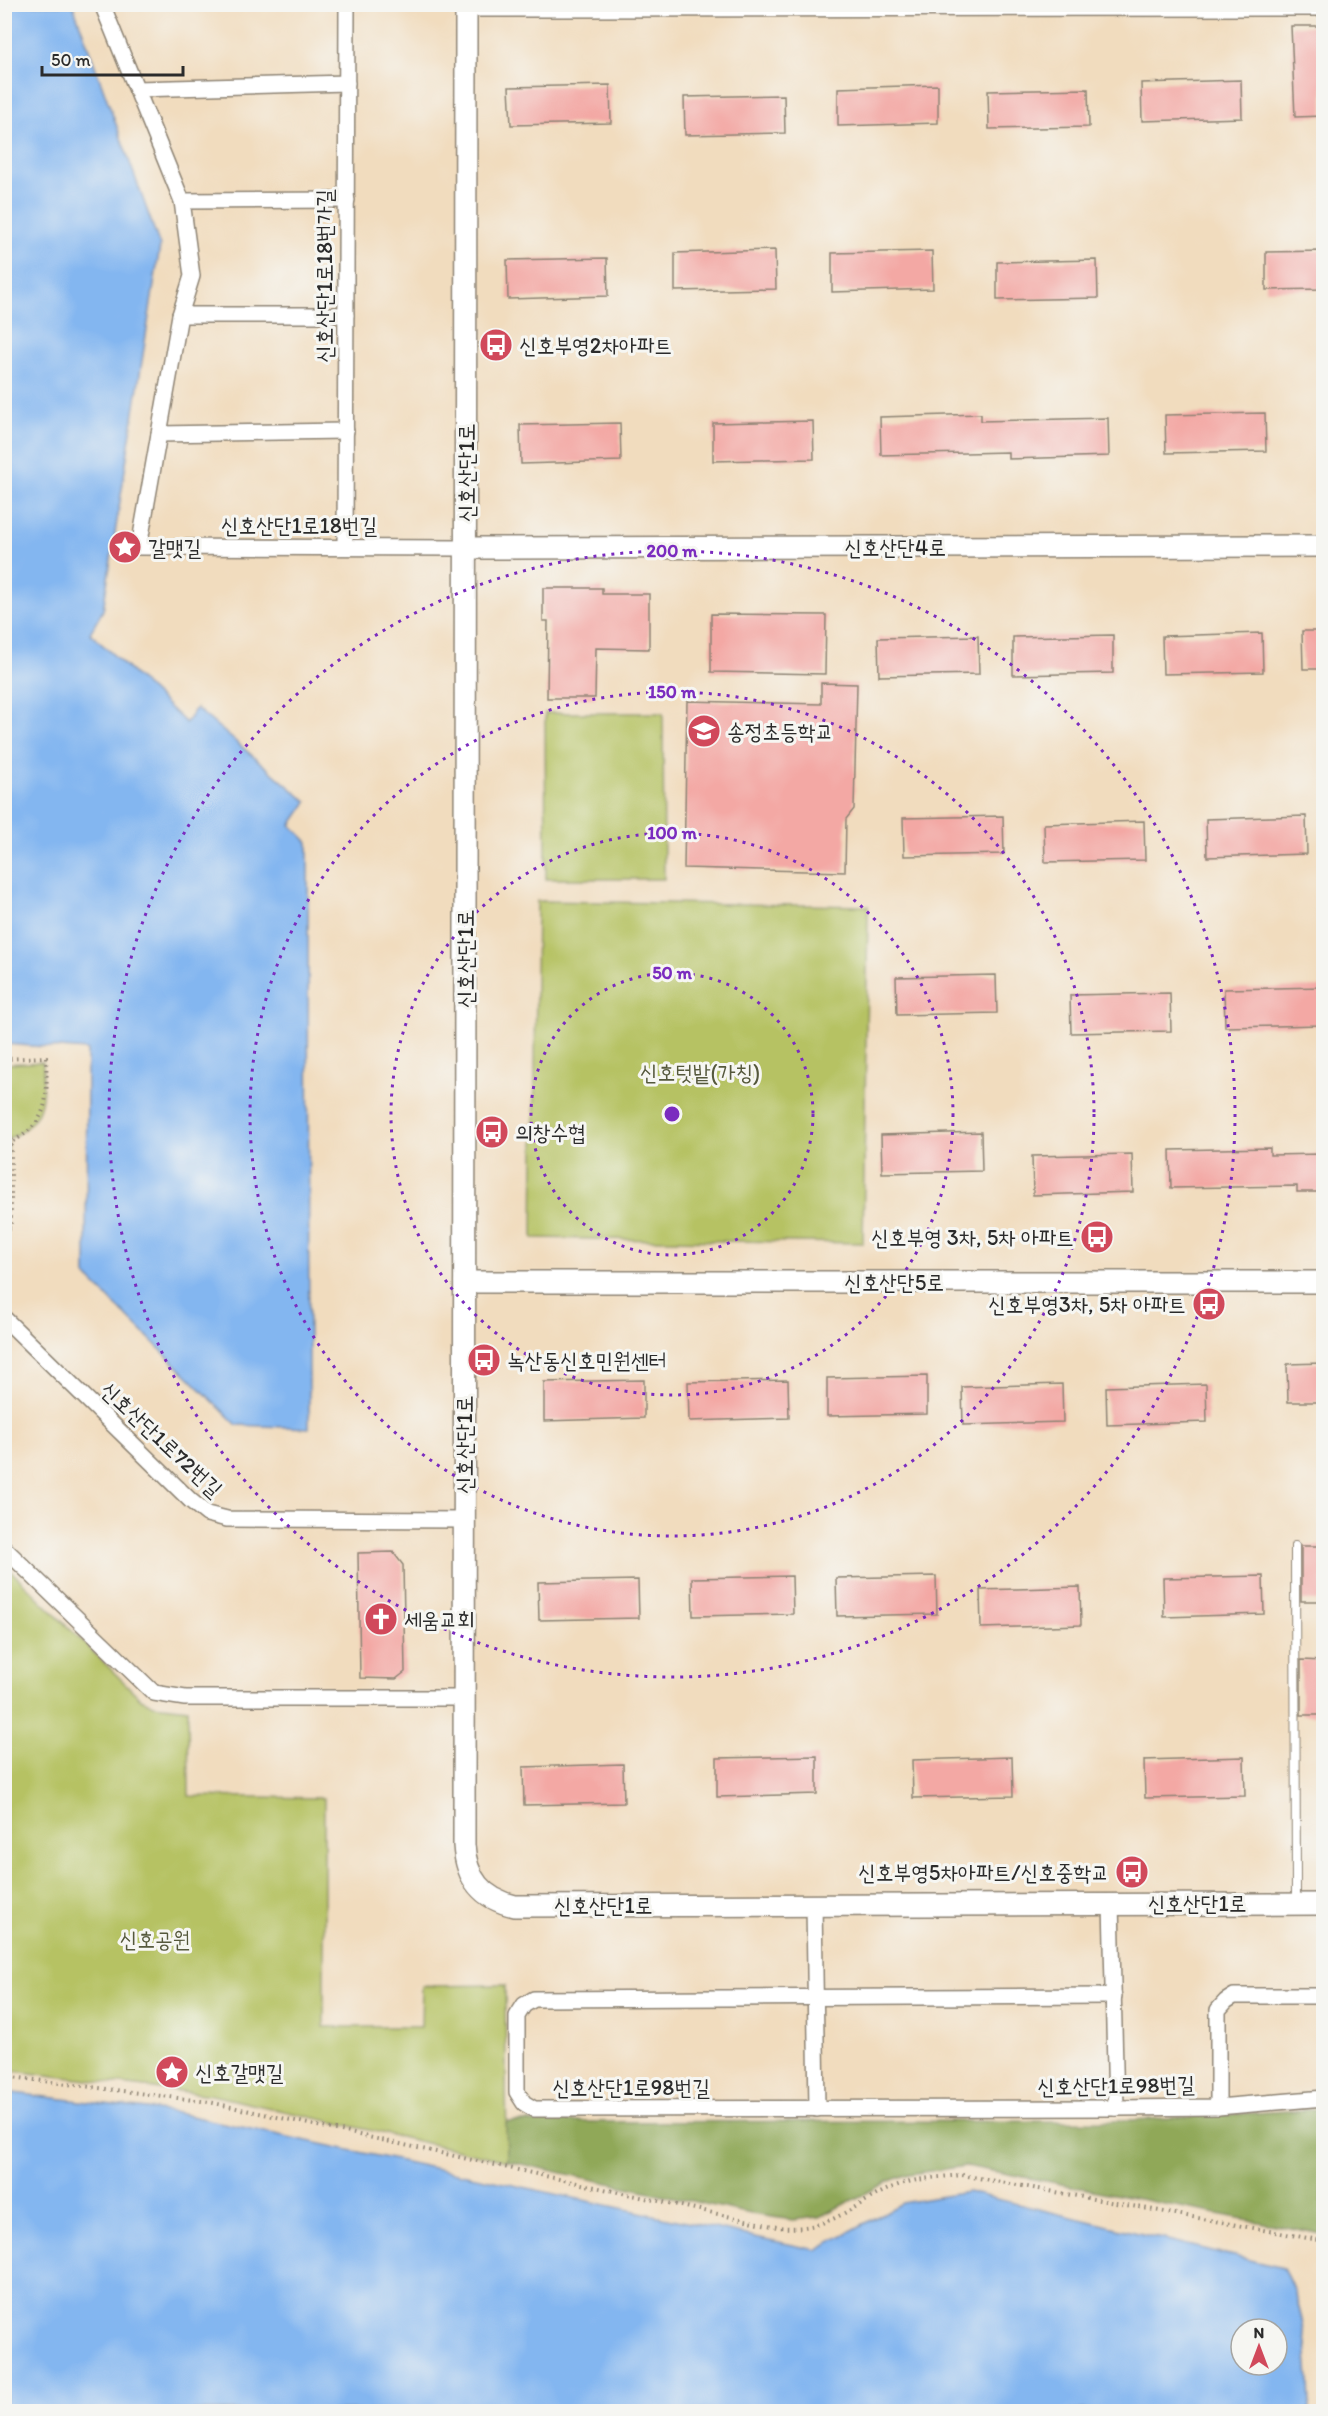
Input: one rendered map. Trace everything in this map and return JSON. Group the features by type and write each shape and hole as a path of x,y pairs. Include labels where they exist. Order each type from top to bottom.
{"main road":[{"path":"466,5 1323,5"},
{"name":"신호산단1로","path":"466,5 464,1698 465,1855 476,1886 489,1896 515,1906 813,1903 1323,1904"},
{"name":"신호산단4로","path":"466,548 1323,546"},
{"name":"신호산단5로","path":"465,1282 1323,1282"}],"street":[{"name":"신호산단1로18번길","path":"102,4 182,201 192,279 180,315 139,547 466,548"},
{"name":"신호산단1로18번가길","path":"345,547 347,4"},
{"path":"138,89 347,83"},
{"path":"182,201 347,200"},
{"path":"180,315 346,315"},
{"path":"159,434 346,431"},
{"name":"신호산단1로72번길","path":"4,1318 207,1514 227,1520 464,1520"},
{"path":"4,1548 154,1693 185,1698 464,1698"},
{"path":"813,1903 817,2109"},
{"path":"1111,1903 1116,2108"},
{"name":"신호산단1로98번길","path":"1114,1996 534,1999 524,2005 517,2016 518,2092 524,2103 534,2109 1116,2108 1218,2106 1323,2098"},
{"name":"신호산단1로98번길","path":"1218,2106 1218,2010 1221,2005 1234,1996 1323,1996"}],"lane":[{"path":"1295,1546 1296,1904"}],"path":[{"path":"4,1059 46,1057 47,1098 36,1125 24,1135 10,1142 11,1228 4,1228"},
{"path":"4,2076 208,2102 777,2227 802,2229 821,2225 896,2186 919,2180 962,2175 1323,2241"}],"green space":[{"path":"545,713 663,713 664,879 546,879"},
{"name":"신호텃밭(가칭)","path":"537,901 868,906 863,1243 533,1238"},
{"path":"43,1062 40,1108 30,1125 8,1139 8,1154 5,1154 5,1064"},
{"name":"신호공원","path":"4,1564 141,1699 154,1705 188,1709 189,1796 324,1798 324,2027 421,2027 422,1986 505,1985 507,2161 212,2095 5,2070"},
{"path":"1323,2109 1322,2234 966,2166 909,2174 892,2180 819,2217 793,2220 751,2214 507,2161 506,2122 1114,2121"}],"water":[{"path":"4,5 73,5 160,246 103,610 90,633 186,723 196,708 307,802 291,825 308,842 309,1428 237,1425 86,1276 87,1050 5,1044"},
{"path":"5,2092 172,2112 816,2250 902,2203 968,2192 1283,2268 1291,2284 1302,2319 1309,2375 1310,2411 5,2411"}],"building":[{"path":"1291,26 1323,26 1323,116 1295,117"},
{"path":"1241,80 1242,118 1142,121 1141,83"},
{"path":"610,85 611,123 511,125 509,87"},
{"path":"938,85 938,123 838,126 838,88"},
{"path":"1088,89 1089,127 989,129 988,91"},
{"path":"784,95 785,133 685,135 684,97"},
{"path":"775,250 776,289 675,291 675,253"},
{"path":"932,251 933,289 832,292 832,253"},
{"path":"1323,251 1323,289 1266,290 1266,252"},
{"path":"607,258 608,296 508,299 507,260"},
{"path":"1097,260 1098,298 997,300 997,262"},
{"path":"1265,413 1266,451 1166,453 1165,415"},
{"path":"981,414 981,421 1108,418 1109,456 1008,459 1008,452 881,455 880,417"},
{"path":"813,421 814,459 713,461 713,423"},
{"path":"620,423 621,461 521,464 520,425"},
{"path":"543,588 602,588 602,594 649,594 649,649 596,648 595,698 547,698 548,621 543,621"},
{"path":"711,614 826,615 825,674 711,672"},
{"path":"1302,631 1323,631 1323,669 1303,669"},
{"path":"1262,633 1263,672 1163,674 1162,636"},
{"path":"1113,635 1113,673 1013,675 1013,637"},
{"path":"978,636 979,674 879,676 878,638"},
{"path":"821,683 857,684 854,809 846,819 845,872 684,868 687,701 821,704"},
{"path":"1003,816 1004,854 904,856 903,818"},
{"path":"1306,816 1307,854 1207,857 1206,819"},
{"path":"1144,821 1145,860 1045,862 1044,824"},
{"path":"996,975 997,1013 897,1015 896,977"},
{"path":"1323,987 1323,1025 1225,1027 1224,989"},
{"path":"1170,993 1171,1031 1071,1033 1070,995"},
{"path":"981,1132 982,1171 882,1173 881,1135"},
{"path":"1270,1148 1270,1155 1323,1154 1323,1192 1297,1192 1297,1186 1171,1188 1170,1150"},
{"path":"1132,1154 1133,1192 1033,1195 1032,1156"},
{"path":"1323,1363 1323,1402 1288,1402 1287,1364"},
{"path":"927,1376 927,1414 827,1416 827,1378"},
{"path":"644,1380 644,1418 544,1421 544,1382"},
{"path":"788,1380 789,1418 689,1421 688,1382"},
{"path":"1062,1384 1063,1422 963,1425 962,1387"},
{"path":"1206,1384 1207,1422 1107,1425 1106,1387"},
{"path":"1301,1546 1323,1546 1323,1601 1301,1601"},
{"name":"세움교회","path":"393,1552 403,1565 405,1672 396,1679 360,1678 358,1553"},
{"path":"792,1576 793,1614 693,1616 692,1578"},
{"path":"936,1576 937,1614 837,1616 836,1578"},
{"path":"1263,1576 1264,1614 1164,1617 1163,1578"},
{"path":"638,1580 639,1618 539,1620 538,1582"},
{"path":"1080,1587 1081,1625 981,1628 980,1590"},
{"path":"1301,1660 1323,1661 1323,1715 1301,1715"},
{"path":"817,1756 817,1794 717,1797 717,1758"},
{"path":"1012,1757 1013,1796 913,1798 912,1760"},
{"path":"1244,1757 1245,1796 1145,1798 1144,1760"},
{"path":"623,1764 624,1803 524,1805 523,1767"}],"place":[{"name":"신호부영2차아파트","path":"496,345"},
{"name":"갈맷길","path":"125,547"},
{"name":"송정초등학교","path":"704,731"},
{"name":"의창수협","path":"492,1132"},
{"name":"신호부영 3차, 5차 아파트","path":"1097,1237"},
{"name":"신호부영3차, 5차 아파트","path":"1209,1304"},
{"name":"녹산동신호민원센터","path":"484,1360"},
{"name":"세움교회","path":"381,1619"},
{"name":"신호부영5차아파트/신호중학교","path":"1132,1872"},
{"name":"신호갈맷길","path":"172,2072"}]}
